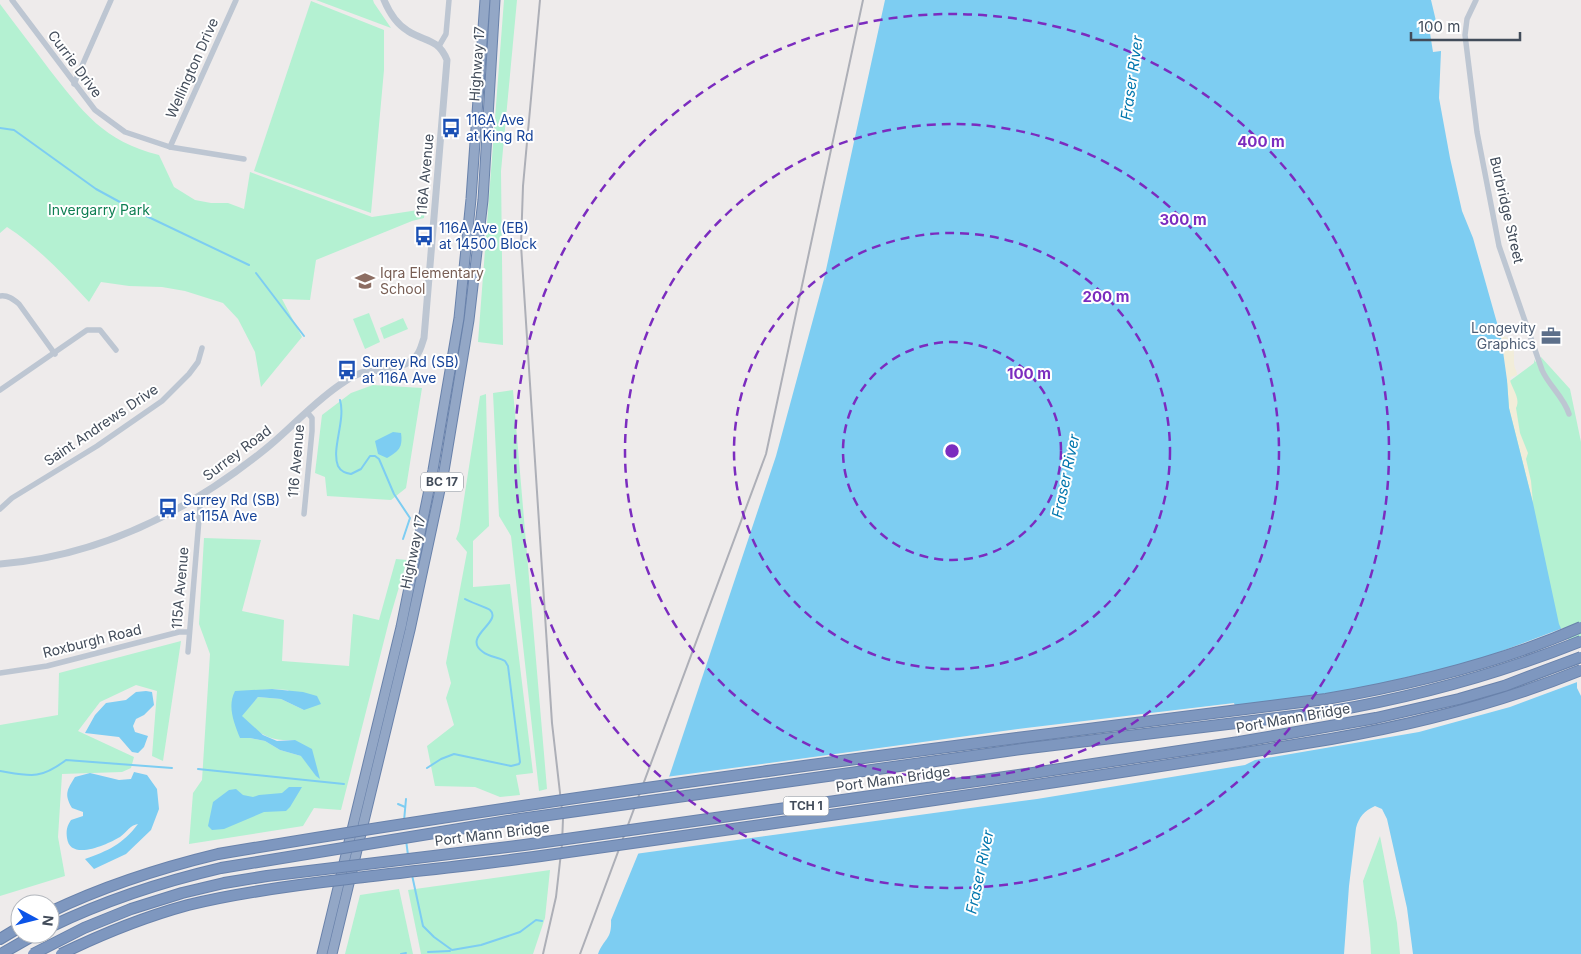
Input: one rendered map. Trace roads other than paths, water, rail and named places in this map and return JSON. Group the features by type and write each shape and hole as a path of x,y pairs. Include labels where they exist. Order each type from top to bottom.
{"highway":[{"name":"Highway 17","path":"322,954 401,627 434,470 460,308 471,199 485,0"},
{"name":"Highway 17","path":"332,954 410,630 446,462 469,320 482,200 495,0"},
{"path":"60,908 120,882 174,865 218,854 519,806 1028,736 1353,694 1496,660 1581,627"},
{"name":"Port Mann Bridge","path":"60,923 125,894 177,878 230,866 530,818 1029,748 1346,709 1456,685 1517,665 1581,640"},
{"name":"Port Mann Bridge","path":"33,954 84,928 131,908 224,883 789,808 1266,737 1376,718 1459,699 1504,686 1581,656"},
{"path":"61,954 89,940 136,921 226,896 319,882 525,858 1035,786 1331,739 1378,731 1463,711 1517,695 1581,670"},
{"path":"1,954 18,944"}],"street":[{"name":"Currie Drive","path":"12,0 94,110 125,132 170,147 244,159"},
{"path":"74,84 111,0"},
{"name":"Wellington Drive","path":"170,147 236,0"},
{"path":"384,0 390,12 404,28 439,46 446,34 449,0"},
{"name":"Burbridge Street","path":"1476,0 1467,19 1465,35 1478,132 1499,246 1542,370 1566,404 1569,414"},
{"name":"116A Avenue","path":"417,355 424,338 448,69 447,60 439,46"},
{"path":"0,296 12,298 19,304 55,354"},
{"path":"0,390 55,354 87,330 100,330 116,350"},
{"name":"Saint Andrews Drive","path":"0,509 12,498 90,451 162,401 189,374 198,362 202,348"},
{"name":"Surrey Road","path":"0,564 28,562 52,557 100,544 146,525 201,496 245,465 335,388 356,375 407,364 417,355"},
{"name":"116 Avenue","path":"304,514 312,431 312,418 308,412"},
{"name":"115A Avenue","path":"188,652 201,496"},
{"name":"Roxburgh Road","path":"0,673 47,666 179,632 189,632"}],"water":[{"name":"Fraser River","path":"885,0 1431,0 1436,21 1430,33 1433,52 1441,51 1439,98 1450,158 1462,211 1473,238 1501,337 1509,408 1533,503 1559,624 1577,669 1577,688 1581,696 1581,954 1413,954 1407,908 1387,819 1382,809 1375,806 1362,815 1356,828 1344,954 598,954 609,935 611,920 666,786 776,456 824,279"},
{"path":"393,432 401,433 401,445 395,453 387,458 378,454 375,441"},
{"path":"272,689 303,692 317,696 321,704 304,710 281,699 258,697 242,716 263,735 277,741 295,740 312,749 320,779 301,756 280,750 265,741 240,738 231,709 235,691"},
{"path":"136,692 152,692 154,705 144,715 136,719 133,726 135,732 148,736 144,747 138,753 132,752 119,737 85,733 95,715 106,703 126,700"},
{"path":"134,772 147,775 157,789 159,809 151,830 126,854 94,869 85,859 115,846 127,837 138,824 131,827 120,837 99,847 82,850 75,849 70,845 67,838 67,828 71,820 83,816 83,812 72,808 67,795 68,789 75,777 90,773 119,780 131,779"},
{"path":"289,787 302,787 286,811 264,812 224,829 212,830 208,826 213,802 229,790 236,789 243,795 253,797 282,793"}],"waterway":[{"path":"0,128 14,130 96,189 140,213 249,265"},
{"path":"256,273 304,336"},
{"path":"340,400 341,416 336,451 338,466 345,473 351,474 361,469 370,456 375,456 379,459 394,494 410,518 403,539"},
{"path":"427,768 441,759 454,754 511,766 520,762 508,666 505,661 485,654 478,646 477,641 493,615 489,609 465,599"},
{"path":"0,771 27,775 42,774 66,760 172,768"},
{"path":"198,769 344,784"},
{"path":"404,821 406,799"},
{"path":"398,804 405,807"},
{"path":"406,840 408,855"},
{"path":"412,875 423,926 452,950 481,945 520,932 536,920 542,921"},
{"path":"428,952 450,951"},
{"path":"401,954 406,953"}],"railway":[{"path":"540,0 523,186 521,245 552,723 563,819 556,897 543,954"},
{"path":"580,954 766,454 863,0"}],"place":[{"name":"116A Ave at King Rd","path":"451,128"},
{"name":"116A Ave (EB) at 14500 Block","path":"424,236"},
{"name":"Iqra Elementary School","path":"365,281"},
{"name":"Longevity Graphics","path":"1551,336"},
{"name":"Surrey Rd (SB) at 116A Ave","path":"347,370"},
{"name":"Surrey Rd (SB) at 115A Ave","path":"168,508"}],"park label":[{"name":"Invergarry Park","path":"99,210"}]}
